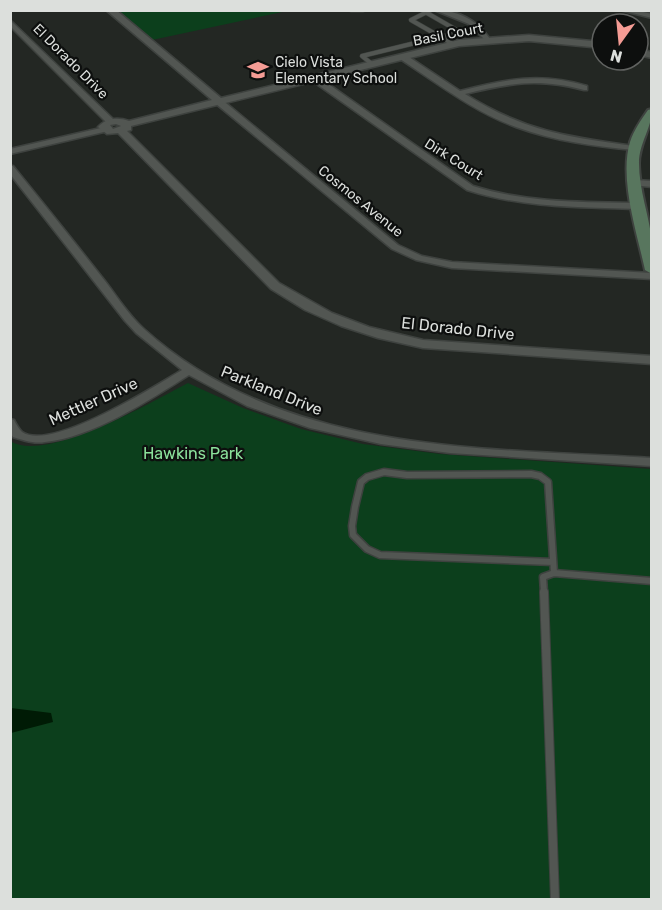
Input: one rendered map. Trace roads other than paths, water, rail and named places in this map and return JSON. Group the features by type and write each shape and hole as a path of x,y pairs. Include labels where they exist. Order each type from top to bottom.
{"main road":[{"path":"651,112 642,126 634,148 638,206 651,270"}],"street":[{"name":"Cosmos Avenue","path":"110,10 372,230 402,251 452,265 651,276"},
{"path":"437,10 475,23 487,39"},
{"path":"623,10 651,16"},
{"name":"El Dorado Drive","path":"10,22 275,286 333,319 387,337 431,345 651,360"},
{"name":"Basil Court","path":"10,152 403,57 441,42 453,44 487,39 550,39 590,44"},
{"path":"403,57 501,118 532,130 566,139 634,148"},
{"name":"Dirk Court","path":"314,78 470,188 495,196 522,200 638,206"},
{"path":"462,93 524,79 561,80 584,88"},
{"name":"Parkland Drive","path":"10,168 139,330 188,371 222,390 281,415 351,435 422,446 651,462"},
{"path":"635,183 651,184"},
{"name":"Mettler Drive","path":"10,423 17,434 48,439 134,403 188,371"}],"lane":[{"path":"351,10 363,10"},
{"path":"372,64 362,56 429,40 441,42 460,32 429,12 413,17 411,20 441,42"},
{"path":"429,40 441,42"},
{"path":"553,562 380,555 366,550 355,542 351,532 361,482 384,472 407,475 540,476 548,482 554,573"},
{"path":"555,900 543,578 554,573 651,581"}],"place":[{"name":"Cielo Vista Elementary School","path":"258,70"}],"park label":[{"name":"Hawkins Park","path":"193,453"}]}
